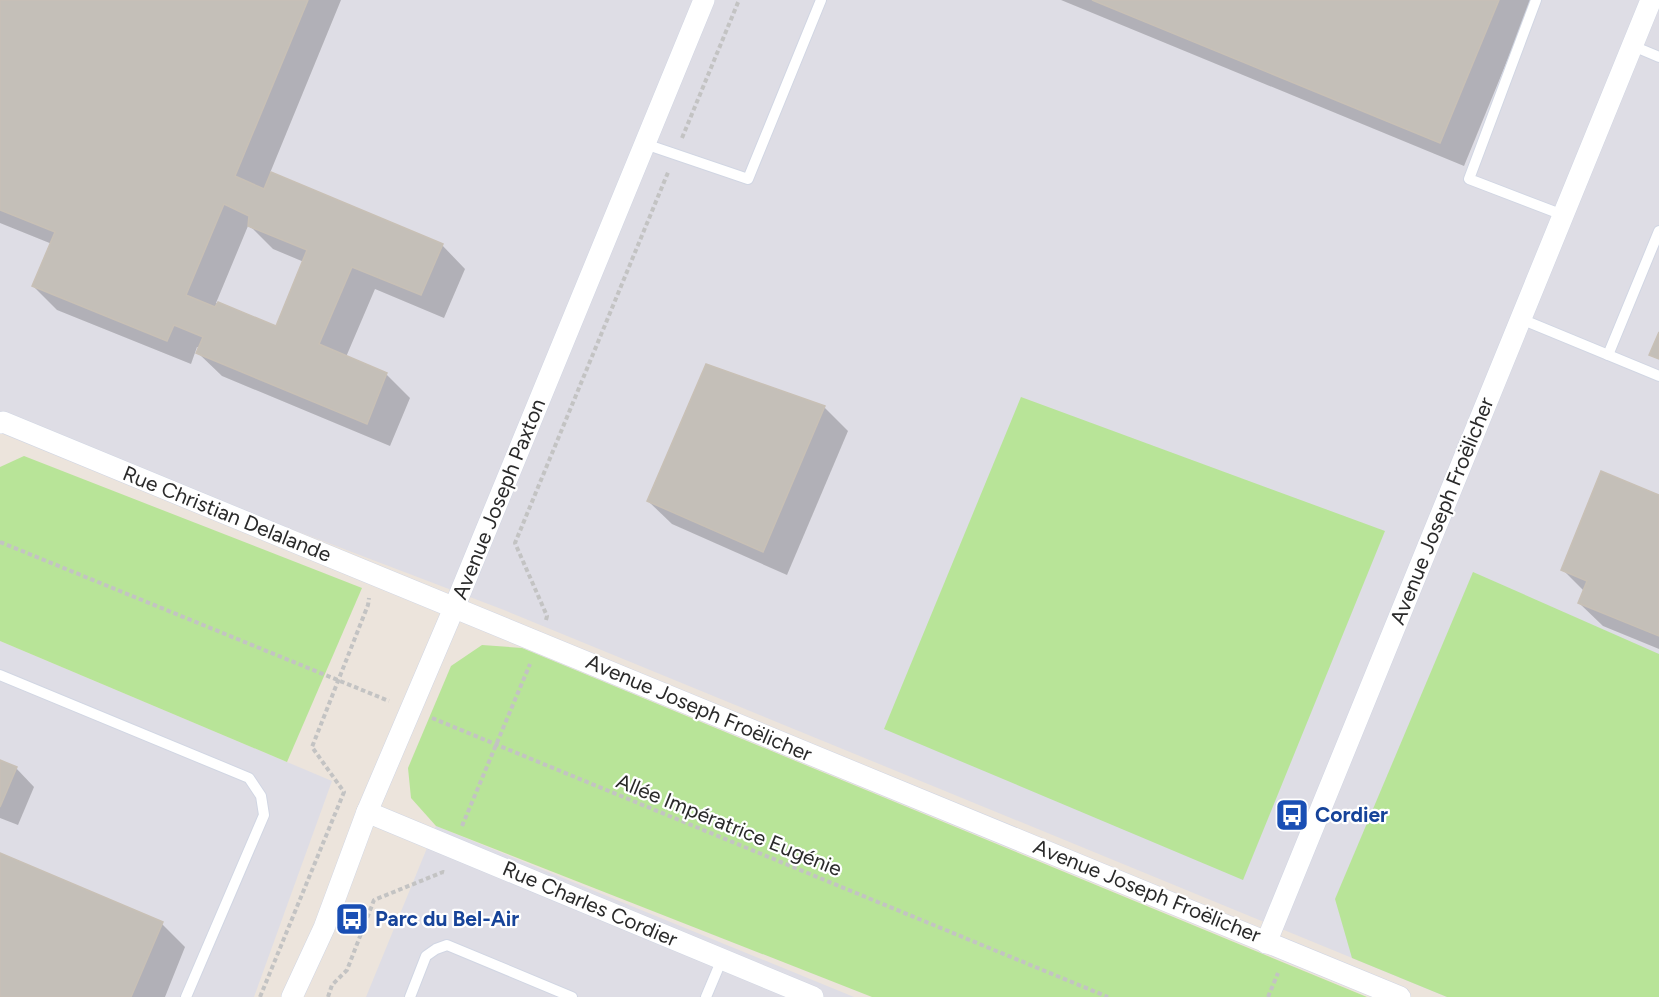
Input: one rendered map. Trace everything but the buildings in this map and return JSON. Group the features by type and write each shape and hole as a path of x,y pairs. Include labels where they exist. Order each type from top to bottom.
{"street":[{"name":"Avenue Joseph Paxton","path":"292,997 324,928 368,812 704,0"},
{"name":"Avenue Joseph Froëlicher","path":"454,608 539,641 1266,943 1651,0"},
{"name":"Rue Christian Delalande","path":"0,423 3,422 454,608"},
{"name":"Rue Charles Cordier","path":"368,812 813,997"},
{"path":"1266,943 1400,997"}],"lane":[{"path":"645,144 748,179 821,0"},
{"path":"1536,0 1469,179 1563,216"},
{"path":"1633,46 1659,57"},
{"path":"1608,355 1659,231"},
{"path":"1521,319 1659,376"},
{"path":"0,675 249,778 261,796 264,815 186,997"},
{"path":"410,997 426,956 447,945 572,997"},
{"path":"706,997 722,959"}],"path":[{"path":"328,997 332,985 347,970 374,900 443,872 539,641 547,616 515,543 739,0"},
{"name":"Allée Impératrice Eugénie","path":"0,542 1108,997"},
{"path":"260,997 344,792 312,747 368,605 369,589 374,575"}],"shaded area":[{"path":"0,0 1659,0 1659,997 1447,997 504,610 0,418"},
{"path":"0,641 332,781 254,997 0,997"},
{"path":"436,826 854,997 366,997"}],"green space":[{"path":"1021,397 1385,531 1243,880 884,729"},
{"path":"24,456 362,588 287,762 0,641 0,467"},
{"path":"1473,572 1659,654 1659,997 1447,997 1352,958 1335,899"},
{"path":"482,645 522,648 1367,997 872,997 436,826 411,798 408,768 451,666"}],"place":[{"name":"Cordier","path":"1292,815"},
{"name":"Parc du Bel-Air","path":"352,919"}]}
